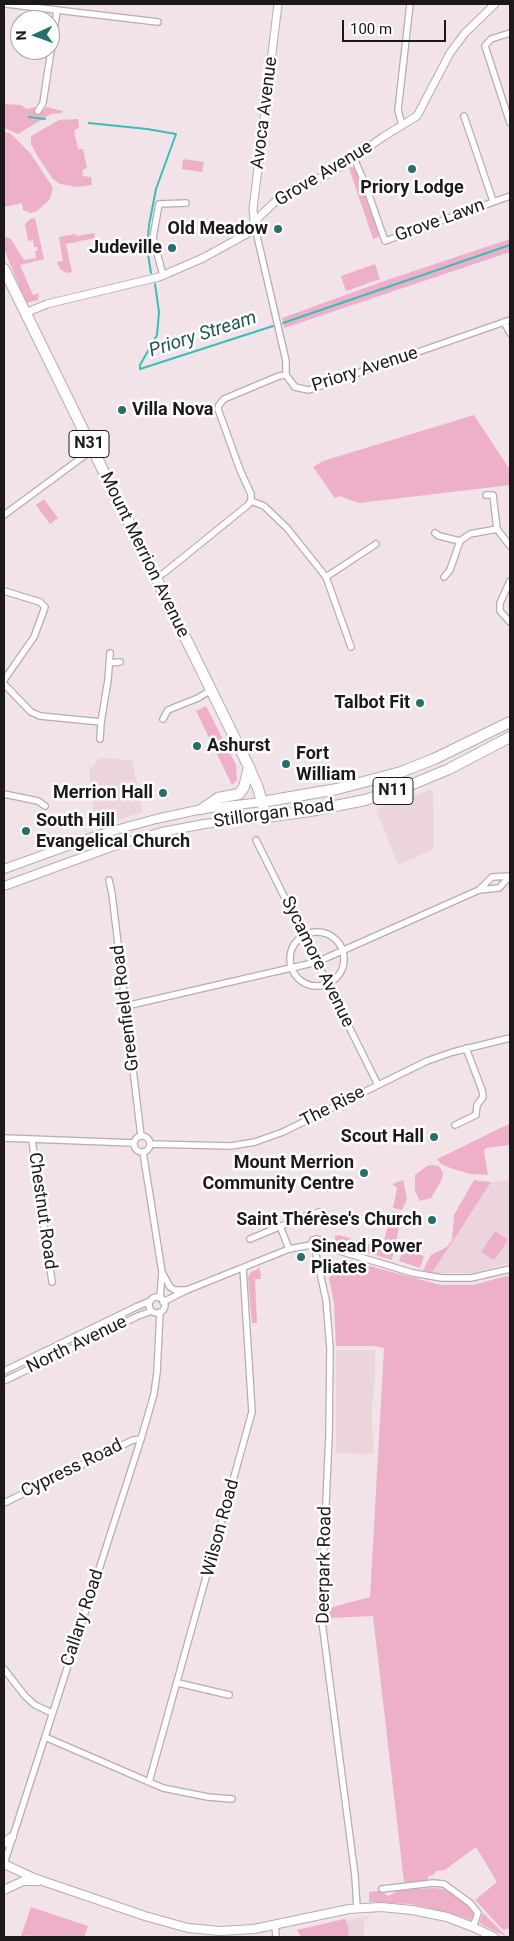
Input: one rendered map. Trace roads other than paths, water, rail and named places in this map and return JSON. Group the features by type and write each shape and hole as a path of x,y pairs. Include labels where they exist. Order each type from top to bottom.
{"highway":[{"name":"Mount Merrion Avenue","path":"4,269 212,690 249,768 266,817"},
{"name":"Stillorgan Road","path":"262,802 337,789 401,772 434,759 510,722"},
{"name":"Stillorgan Road","path":"266,817 310,811 365,800 408,786 449,769 510,737"},
{"path":"202,809 218,798 239,794 244,787 249,768"}],"main road":[{"name":"Stillorgan Road","path":"4,869 101,834 156,819 202,809 262,802"},
{"path":"202,809 226,808 237,813 235,820"},
{"name":"Stillorgan Road","path":"4,886 102,850 152,835 204,824 266,817"},
{"path":"4,1843 12,1837"},
{"path":"4,1864 42,1881 145,1916 188,1928 228,1931 275,1925 357,1908 381,1907 412,1910 447,1917 494,1937"},
{"path":"4,1890 23,1881 42,1881"}],"street":[{"path":"6,4 50,10"},
{"name":"Avoca Avenue","path":"254,223 253,209 278,4"},
{"path":"402,125 398,110 410,4"},
{"name":"Grove Avenue","path":"25,313 47,304 164,275 195,262 252,231 254,223 258,218 287,193 326,176 418,116 450,53 465,33 495,4"},
{"path":"60,11 158,22"},
{"path":"510,32 491,39 485,46 510,123"},
{"path":"43,110 50,60"},
{"name":"Grove Lawn","path":"464,116 493,201"},
{"name":"Grove Lawn","path":"354,158 366,184 385,241 510,196"},
{"path":"164,275 153,238 159,204 186,203"},
{"name":"Priory Avenue","path":"254,223 286,361 286,375 295,387 310,390 507,321"},
{"path":"507,321 510,333"},
{"path":"155,578 233,518 251,501 251,494 240,470 218,409 224,399 286,375"},
{"path":"4,515 92,450"},
{"path":"486,495 493,495 497,529 510,546"},
{"path":"251,501 264,506 286,528 326,577 351,647"},
{"path":"444,577 450,570 460,541 470,534 497,529"},
{"path":"435,533 439,536 460,541"},
{"path":"326,577 376,544"},
{"path":"510,581 500,603 500,611 510,622"},
{"path":"4,591 40,602 45,607 34,637 4,680"},
{"path":"100,739 110,653"},
{"path":"110,662 120,662"},
{"path":"4,684 31,712 40,716 101,722"},
{"path":"163,719 168,710 212,690"},
{"path":"4,794 38,801 45,806"},
{"name":"Sycamore Avenue","path":"256,840 378,1085"},
{"path":"126,1006 317,962 479,890 499,888 510,876"},
{"path":"479,890 492,877 510,876"},
{"name":"Greenfield Road","path":"109,880 141,1136"},
{"path":"317,932 326,933 339,942 344,957 342,970 328,984 312,986 306,984 295,976 291,969 290,960 295,946 304,936 317,932"},
{"name":"The Rise","path":"150,1144 231,1146 255,1142 283,1132 428,1061 466,1048 510,1038"},
{"path":"455,1125 476,1115 477,1105 483,1097 466,1048"},
{"path":"4,1138 134,1143 141,1136 146,1137 150,1144 149,1149 143,1152 136,1150 134,1143"},
{"name":"Chestnut Road","path":"32,1140 52,1282"},
{"path":"143,1152 164,1280 175,1290 186,1290"},
{"path":"250,1239 319,1212"},
{"path":"280,1226 288,1249"},
{"path":"313,1248 312,1241 317,1239 322,1241 323,1246"},
{"path":"162,1272 162,1300 164,1306 160,1312 152,1311 149,1306 153,1298 162,1300 288,1249 313,1248 320,1250 323,1246"},
{"path":"323,1246 413,1273 442,1278 470,1278 510,1269"},
{"name":"Deerpark Road","path":"313,1248 326,1300 330,1348 329,1444 321,1614 355,1876 357,1908"},
{"name":"Wilson Road","path":"149,1782 252,1412 243,1268"},
{"name":"North Avenue","path":"4,1371 136,1306 150,1301"},
{"name":"North Avenue","path":"4,1381 152,1311"},
{"name":"Callary Road","path":"4,1864 155,1392 160,1312"},
{"name":"Cypress Road","path":"4,1503 133,1440 141,1440"},
{"path":"4,1669 25,1696 35,1705 52,1713"},
{"path":"178,1683 229,1695"},
{"path":"44,1737 163,1788 208,1797 232,1799"},
{"path":"382,1889 433,1883 444,1884 470,1903 478,1914 473,1927"},
{"path":"275,1925 276,1937"}],"waterway":[{"name":"Priory Stream","path":"29,117 45,119"},
{"name":"Priory Stream","path":"89,123 176,134 156,189 149,225 147,248 151,273"},
{"path":"283,323 510,245"},
{"name":"Priory Stream","path":"155,284 159,312 157,335 140,365 140,369 273,326"}],"place":[{"name":"Priory Lodge","path":"412,169"},
{"name":"Old Meadow","path":"278,229"},
{"name":"Judeville","path":"172,248"},
{"name":"Villa Nova","path":"122,410"},
{"name":"Talbot Fit","path":"420,703"},
{"name":"Ashurst","path":"197,746"},
{"name":"Fort William","path":"286,764"},
{"name":"Merrion Hall","path":"163,793"},
{"name":"South Hill Evangelical Church","path":"26,831"},
{"name":"Scout Hall","path":"434,1137"},
{"name":"Mount Merrion Community Centre","path":"364,1173"},
{"name":"Saint Thérèse's Church","path":"432,1220"},
{"name":"Sinead Power Pliates","path":"301,1257"}]}
